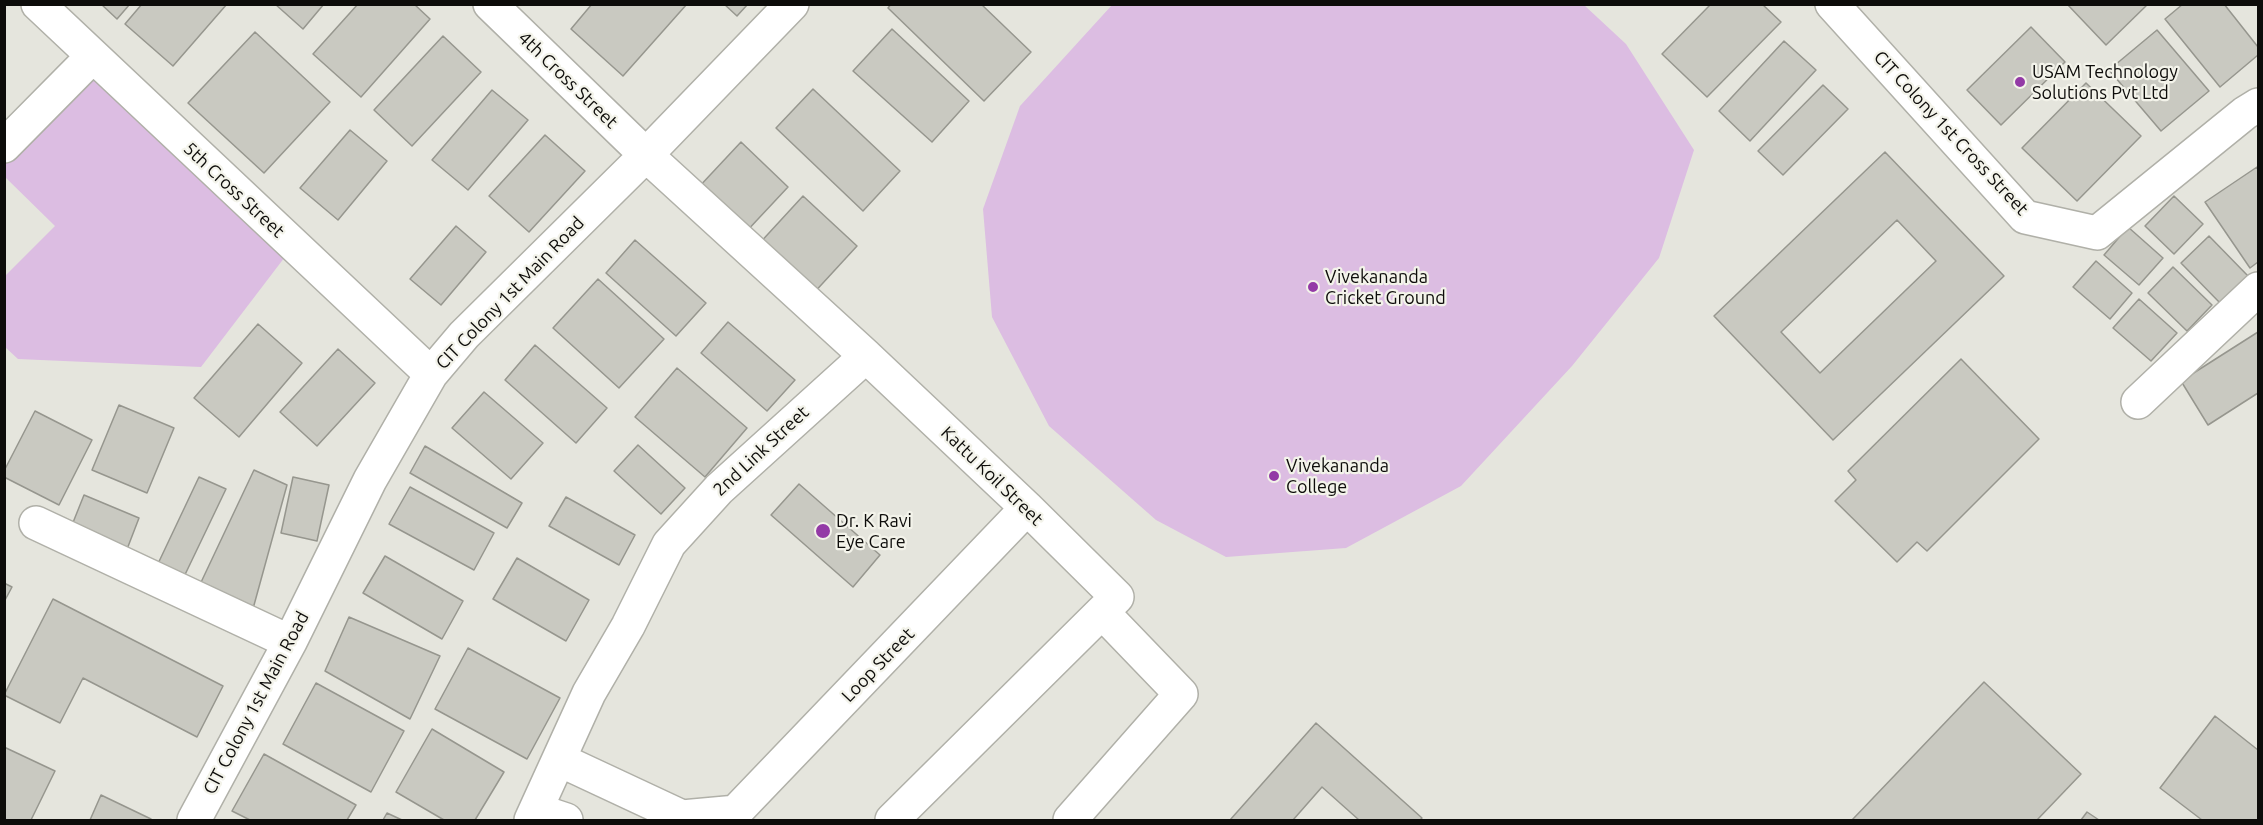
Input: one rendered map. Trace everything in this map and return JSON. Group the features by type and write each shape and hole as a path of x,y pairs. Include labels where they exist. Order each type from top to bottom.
{"street":[{"name":"5th Cross Street","path":"38,4 431,374"},
{"name":"4th Cross Street","path":"490,4 646,155"},
{"name":"CIT Colony 1st Main Road","path":"194,820 290,642 370,480 431,374 464,335 646,155 792,4"},
{"name":"CIT Colony 1st Cross Street","path":"1832,4 2025,217 2097,233 2245,113 2259,105"},
{"path":"4,146 92,57"},
{"path":"646,155 866,356"},
{"path":"2138,402 2259,290"},
{"name":"Kattu Koil Street","path":"866,356 1027,508 1110,605 1181,694 1070,820"},
{"name":"2nd Link Street","path":"544,817 560,760 590,693 628,626 669,544 719,489 866,356"},
{"name":"Loop Street","path":"733,816 1027,508"},
{"path":"36,523 290,642"},
{"path":"892,820 1110,605"},
{"path":"560,760 682,817 733,816"}],"shaded area":[{"name":"Vivekananda Cricket Ground","path":"1112,5 1584,5 1626,44 1694,150 1659,258 1572,366 1461,486 1346,548 1226,557 1156,520 1049,426 992,317 983,209 1020,106"},
{"path":"93,68 291,249 201,367 18,359 5,347 5,276 55,226 5,177 4,160"}],"building":[{"path":"101,4 130,4 117,19"},
{"path":"142,4 227,4 173,66 125,24"},
{"path":"275,4 324,4 303,29"},
{"path":"358,4 414,4 430,19 361,97 313,54"},
{"path":"592,4 687,4 623,76 571,29"},
{"path":"724,4 748,4 737,16"},
{"path":"891,4 981,4 1031,52 984,101 888,8"},
{"path":"1711,4 1762,4 1781,22 1707,97 1662,54"},
{"path":"2067,4 2148,4 2106,45"},
{"path":"2183,4 2224,4 2258,47 2258,55 2220,87 2165,19"},
{"path":"2031,27 2065,62 2001,125 1967,90"},
{"path":"892,29 969,101 932,142 853,71"},
{"path":"2157,30 2209,91 2161,131 2109,70"},
{"path":"255,32 330,102 264,173 188,103"},
{"path":"443,36 481,72 412,146 374,110"},
{"path":"1784,41 1816,70 1750,141 1719,111"},
{"path":"2086,83 2141,136 2077,201 2022,148"},
{"path":"1823,85 1848,109 1783,175 1758,151"},
{"path":"813,89 900,171 863,211 776,128"},
{"path":"492,90 528,120 468,190 432,160"},
{"path":"350,130 387,161 338,220 300,188"},
{"path":"545,135 585,171 529,232 489,196"},
{"path":"741,142 788,187 744,234 697,189"},
{"path":"1885,152 2004,276 1833,440 1714,316","holes":["1897,220 1936,261 1820,373 1781,332"]},
{"path":"2257,167 2258,262 2250,268 2205,202"},
{"path":"803,196 857,246 811,296 757,246"},
{"path":"2174,196 2203,224 2174,254 2145,226"},
{"path":"456,226 486,252 441,305 410,279"},
{"path":"2128,227 2163,258 2139,285 2104,255"},
{"path":"2209,236 2249,277 2221,304 2181,263"},
{"path":"635,240 706,303 676,336 606,273"},
{"path":"2096,261 2132,293 2110,319 2073,287"},
{"path":"2173,267 2212,305 2187,331 2148,293"},
{"path":"598,279 664,339 619,388 553,328"},
{"path":"2139,299 2177,333 2151,361 2113,328"},
{"path":"728,322 795,380 767,411 701,353"},
{"path":"258,324 302,363 239,437 194,398"},
{"path":"2258,332 2258,393 2208,425 2181,381"},
{"path":"535,345 607,408 576,443 505,380"},
{"path":"338,349 375,383 317,446 280,412"},
{"path":"1961,359 2039,439 1927,551 1917,542 1897,562 1835,501 1856,480 1848,471"},
{"path":"677,368 747,428 705,477 635,417"},
{"path":"484,392 543,443 511,479 452,428"},
{"path":"119,405 174,428 147,493 92,470"},
{"path":"35,411 92,440 59,505 4,477 4,471"},
{"path":"638,445 685,488 661,514 614,471"},
{"path":"425,446 522,503 507,528 410,473"},
{"path":"254,470 287,485 251,616 195,595"},
{"path":"199,477 226,489 181,583 155,570"},
{"path":"293,477 329,485 317,541 281,533"},
{"path":"799,484 880,555 853,587 771,515"},
{"path":"410,487 494,533 474,570 389,524"},
{"path":"84,495 139,518 124,557 68,535"},
{"path":"566,497 635,535 619,565 549,526"},
{"path":"385,556 463,601 442,639 363,593"},
{"path":"517,558 589,600 566,641 493,599"},
{"path":"4,583 12,587 4,602"},
{"path":"53,599 223,686 197,737 83,678 60,723 4,695"},
{"path":"349,617 440,656 410,719 325,671"},
{"path":"468,648 560,698 527,759 435,709"},
{"path":"1984,682 2081,774 2037,820 1852,820"},
{"path":"316,683 404,731 371,792 283,744"},
{"path":"2215,716 2258,750 2258,820 2202,820 2160,788"},
{"path":"1316,723 1422,818 1420,820 1359,820 1322,787 1293,820 1230,820"},
{"path":"432,729 504,772 475,820 444,820 396,792"},
{"path":"4,747 55,771 31,820 4,820"},
{"path":"264,754 356,805 347,820 250,820 232,811"},
{"path":"101,795 151,819 90,820"},
{"path":"2087,812 2099,820 2081,820"},
{"path":"387,813 402,820 383,820"}],"place":[{"name":"USAM Technology Solutions Pvt Ltd","path":"2020,82"},
{"name":"Vivekananda Cricket Ground","path":"1313,287"},
{"name":"Vivekananda College","path":"1274,476"},
{"name":"Dr. K Ravi Eye Care","path":"823,531"}]}
